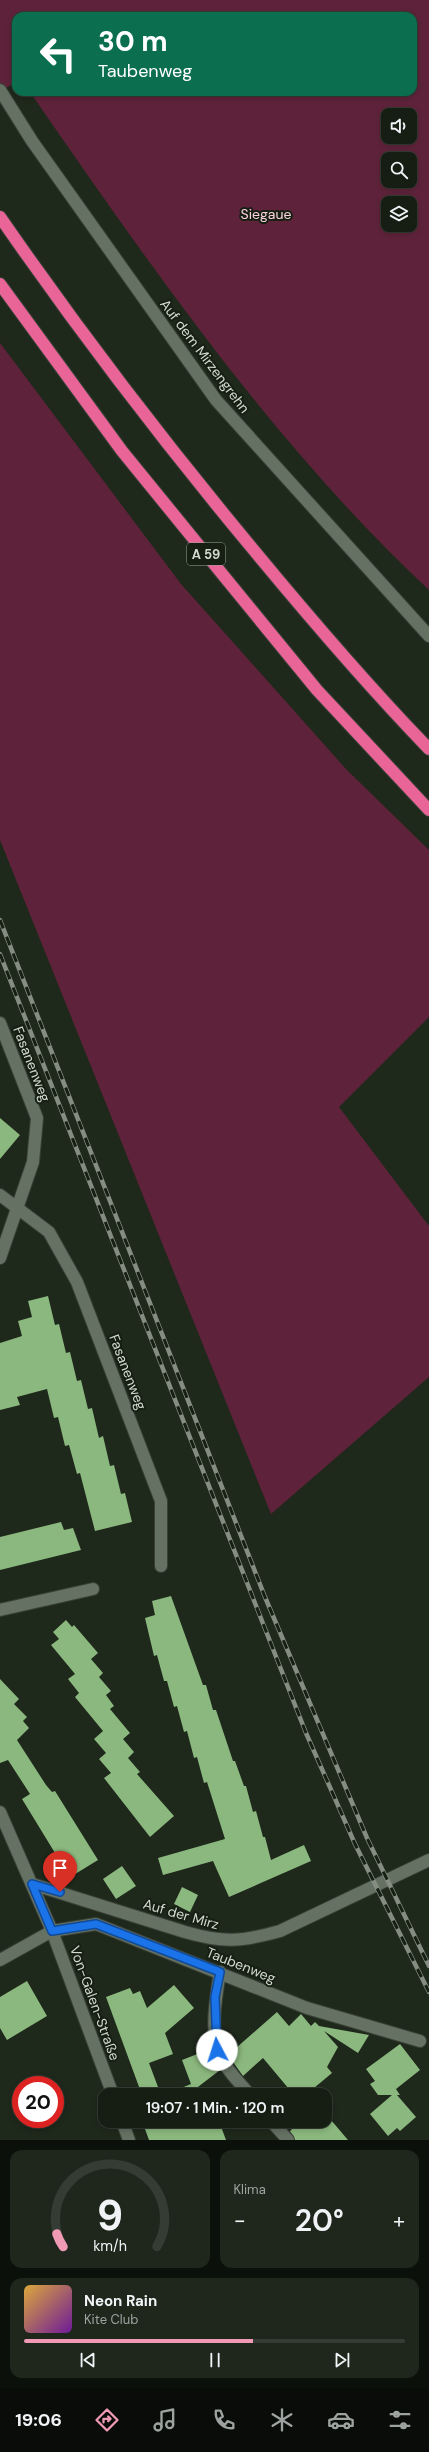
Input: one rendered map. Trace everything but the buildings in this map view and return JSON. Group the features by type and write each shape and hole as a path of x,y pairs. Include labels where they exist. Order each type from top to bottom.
{"highway":[{"name":"A 59","path":"0,217 102,358 185,468 315,625 429,749"},
{"name":"A 59","path":"0,284 122,451 214,564 317,690 429,810"}],"street":[{"name":"Auf dem Mirzengrehn","path":"0,90 32,140 216,400 429,636"},
{"name":"Fasanenweg","path":"0,1023 37,1118 32,1162 18,1210 0,1258"},
{"path":"0,1195 18,1210"},
{"name":"Fasanenweg","path":"18,1210 49,1232 77,1282 161,1501 161,1566"},
{"path":"0,1610 93,1589"},
{"name":"Von-Galen-Straße","path":"0,1812 52,1931 110,2088"},
{"name":"Auf der Mirz","path":"32,1884 208,1939 232,1942 254,1939 280,1931 429,1860"},
{"name":"Taubenweg","path":"52,1931 96,1924 220,1972 307,2008 420,2041"},
{"path":"0,1960 52,1931"},
{"path":"220,1972 215,1997 217,2050 227,2068 244,2088"},
{"path":"125,2128 129,2140"},
{"path":"278,2128 288,2140"}],"green space":[{"name":"Siegaue","path":"0,0 429,0 429,590 372,534 318,475 216,352 121,223 33,96 417,96 417,12 12,12 12,84 0,92"},
{"path":"0,343 181,584 346,769 429,850 429,1017 339,1107 429,1226 429,1377 271,1514 0,840"}],"railway":[{"path":"0,920 265,1597 367,1838 429,1966"},
{"path":"0,954 306,1733 355,1844 429,1992"}],"route":[{"path":"60,1892 32,1884 52,1931 96,1924 220,1972 215,1997 217,2050"}]}
